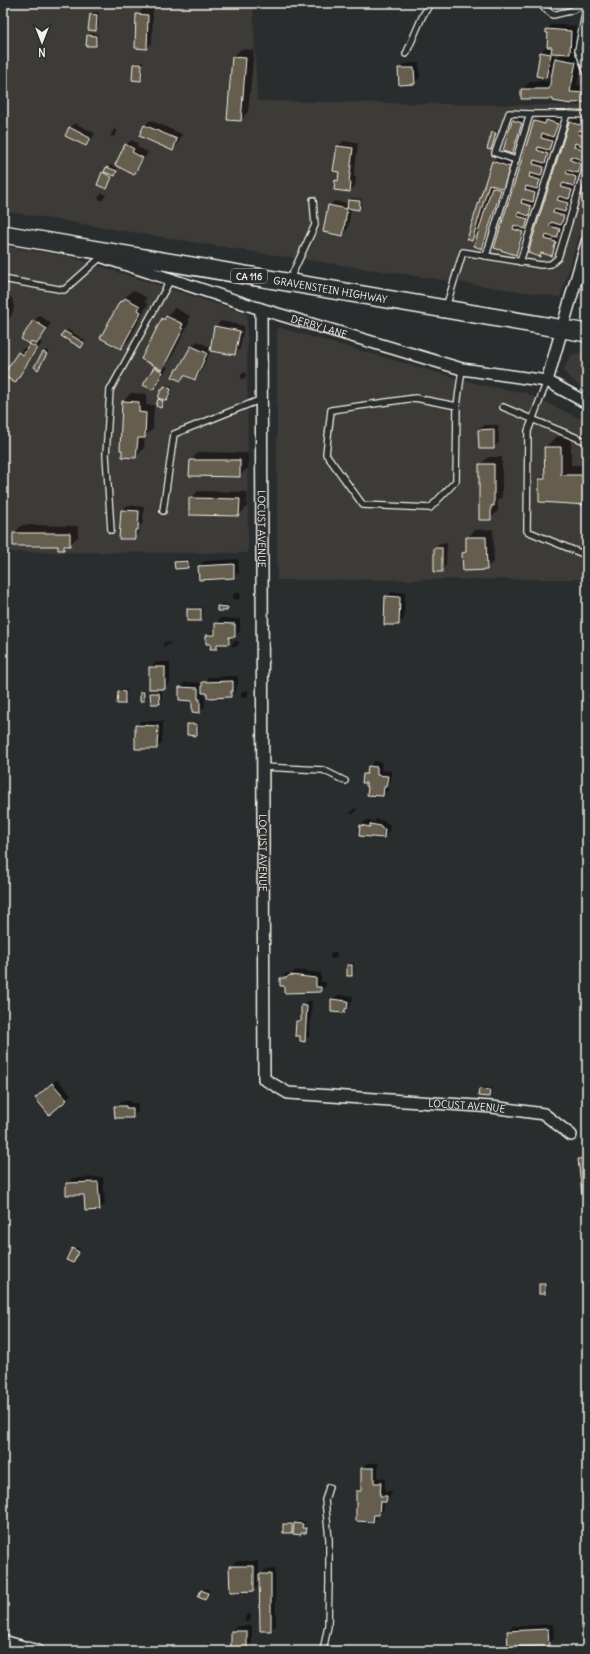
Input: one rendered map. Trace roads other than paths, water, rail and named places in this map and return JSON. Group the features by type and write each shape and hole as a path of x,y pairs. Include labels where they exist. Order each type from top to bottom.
{"main road":[{"name":"GRAVENSTEIN HIGHWAY","path":"3,234 587,333"}],"street":[{"name":"DERBY LANE","path":"51,242 171,279 261,309 462,369 547,381 587,403"},
{"path":"547,381 587,242"},
{"name":"LOCUST AVENUE","path":"261,309 263,399 264,1079 288,1093 492,1107 544,1114 571,1135"},
{"path":"3,1641 16,1648 38,1651"}],"lane":[{"path":"406,54 423,15 431,3"},
{"path":"540,3 553,15 570,12 587,4"},
{"path":"587,4 578,50 587,73"},
{"path":"516,160 495,153 509,113 587,115"},
{"path":"486,256 530,114"},
{"path":"520,262 566,114"},
{"path":"445,309 463,252 541,265 551,264 558,258 587,163"},
{"path":"580,185 587,187"},
{"path":"288,283 315,225 313,200"},
{"path":"3,279 64,290 101,257"},
{"path":"111,530 106,455 110,390 171,279"},
{"path":"457,406 415,398 331,410 326,454 363,505 430,508 456,481 457,406 462,369"},
{"path":"547,381 528,431 527,530 583,554 587,551"},
{"path":"163,511 174,434 263,399"},
{"path":"503,407 587,442"},
{"path":"263,767 323,770 345,781"},
{"path":"323,1651 328,1626 330,1539 325,1500 329,1488"}]}
